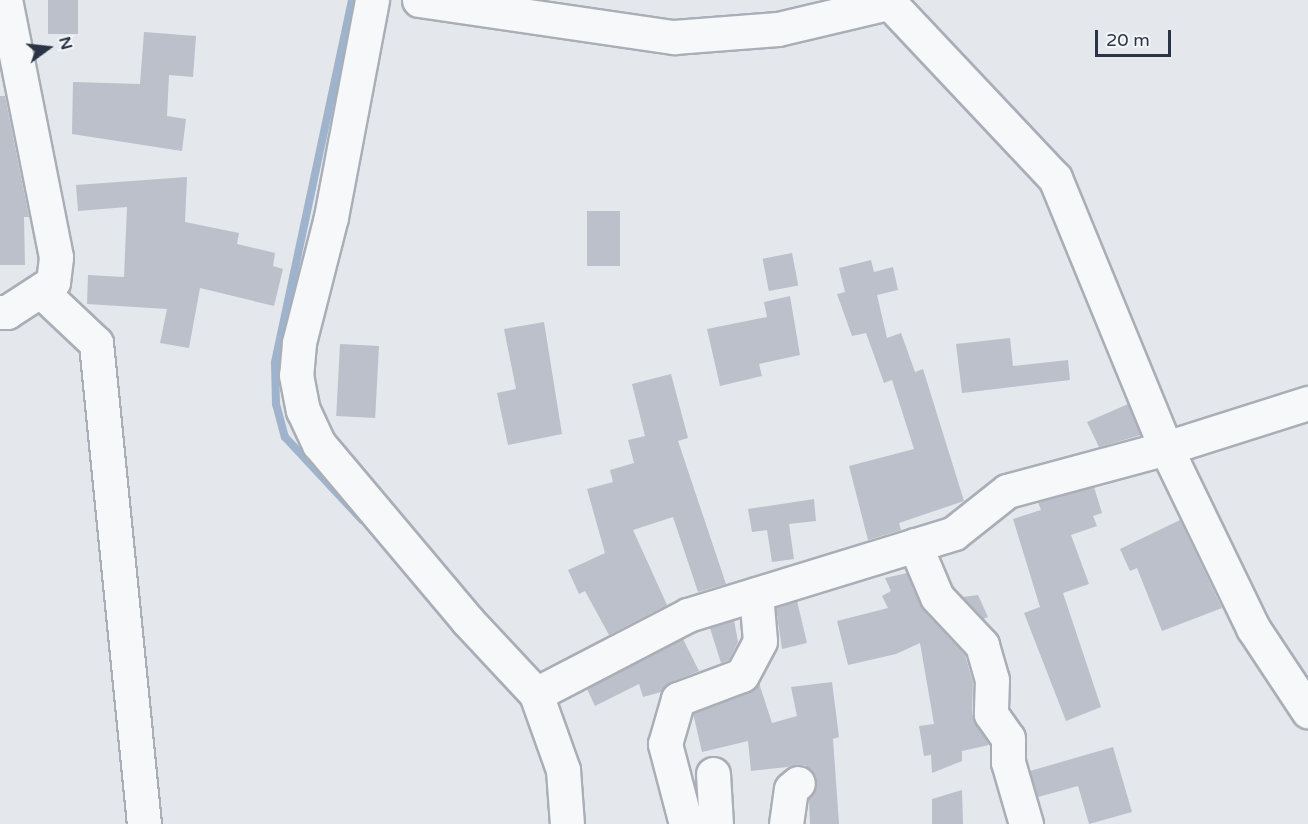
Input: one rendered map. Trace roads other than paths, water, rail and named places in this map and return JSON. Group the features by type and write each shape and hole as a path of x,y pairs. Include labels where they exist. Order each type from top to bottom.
{"street":[{"path":"0,312 7,312 42,292 53,282 56,257 5,0"},
{"path":"372,0 331,217 299,343 297,375 303,410 319,444 467,620 536,694 563,770 567,824"},
{"path":"419,0 674,37 778,28 887,2 1036,153 1054,178 1166,448 1253,628 1308,711"},
{"path":"42,292 96,343 144,824"},
{"path":"536,694 688,615 954,533 1007,491 1166,448 1308,403"},
{"path":"915,545 937,597 982,645 992,680 992,714 1008,738 1008,762 1026,824"},
{"path":"686,824 665,744 678,699 742,675 760,641 756,594"},
{"path":"712,774 716,824"},
{"path":"786,824 791,789 798,783"}],"waterway":[{"path":"352,0 275,363 276,404 285,437 362,520"}]}
